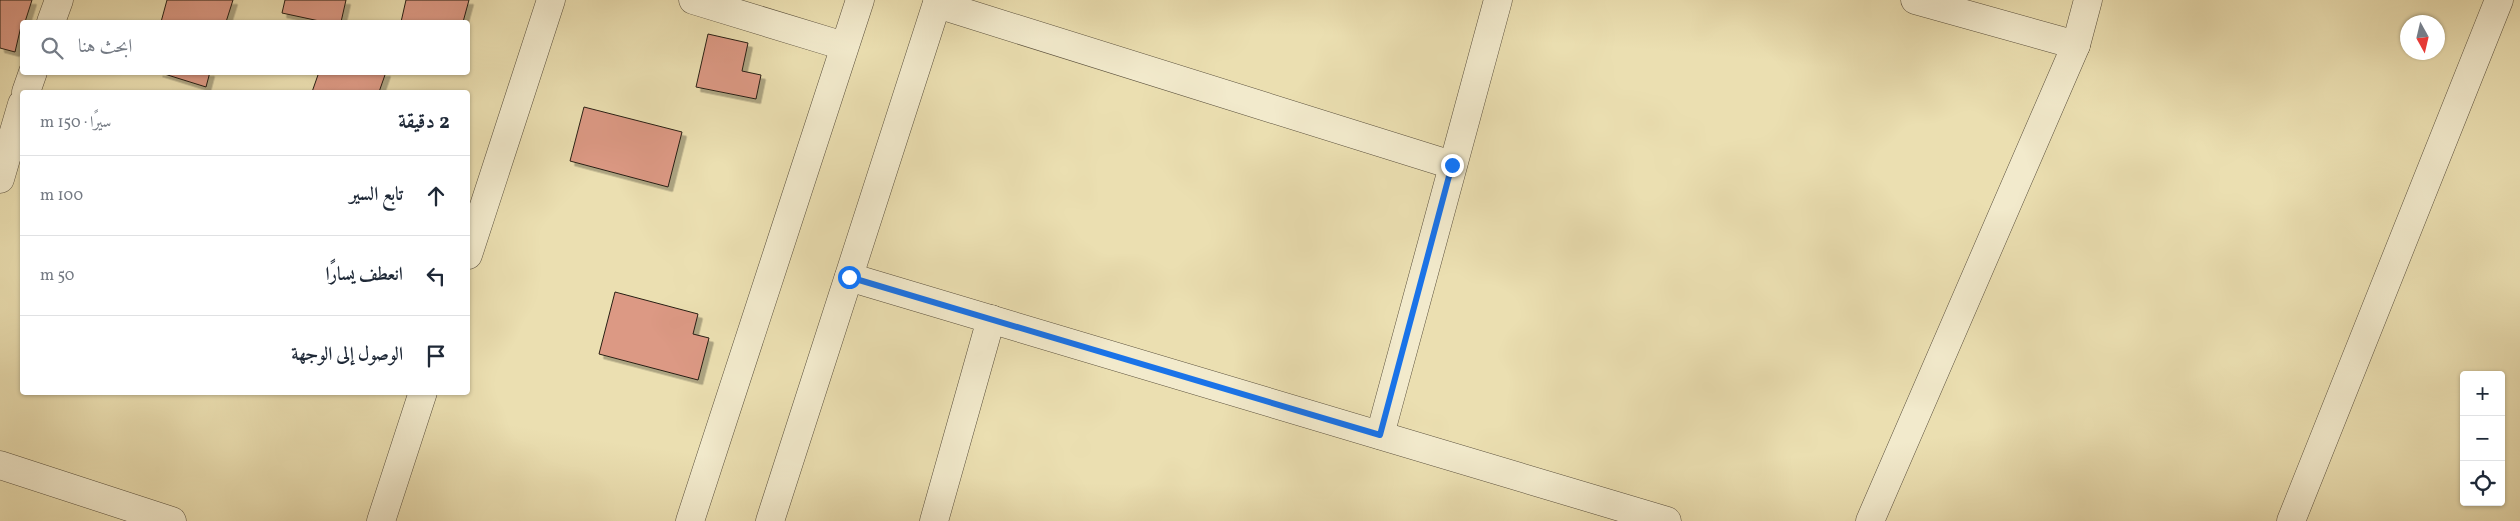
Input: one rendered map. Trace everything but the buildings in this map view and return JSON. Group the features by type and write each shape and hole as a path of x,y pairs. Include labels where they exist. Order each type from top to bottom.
{"street":[{"path":"52,20 60,0"},
{"path":"470,245 551,0"},
{"path":"694,0 844,46"},
{"path":"690,521 860,0"},
{"path":"1380,435 1498,0"},
{"path":"1915,0 2076,45"},
{"path":"1870,521 2076,45 2088,0"},
{"path":"2290,521 2499,0"},
{"path":"770,521 938,2 1452,165"},
{"path":"27,90 32,75"},
{"path":"0,180 20,111"},
{"path":"849,277 1667,521"},
{"path":"934,521 991,319"},
{"path":"381,521 422,395"},
{"path":"0,465 136,516 172,521"}],"route":[{"path":"849,277 1380,435 1452,165"}]}
